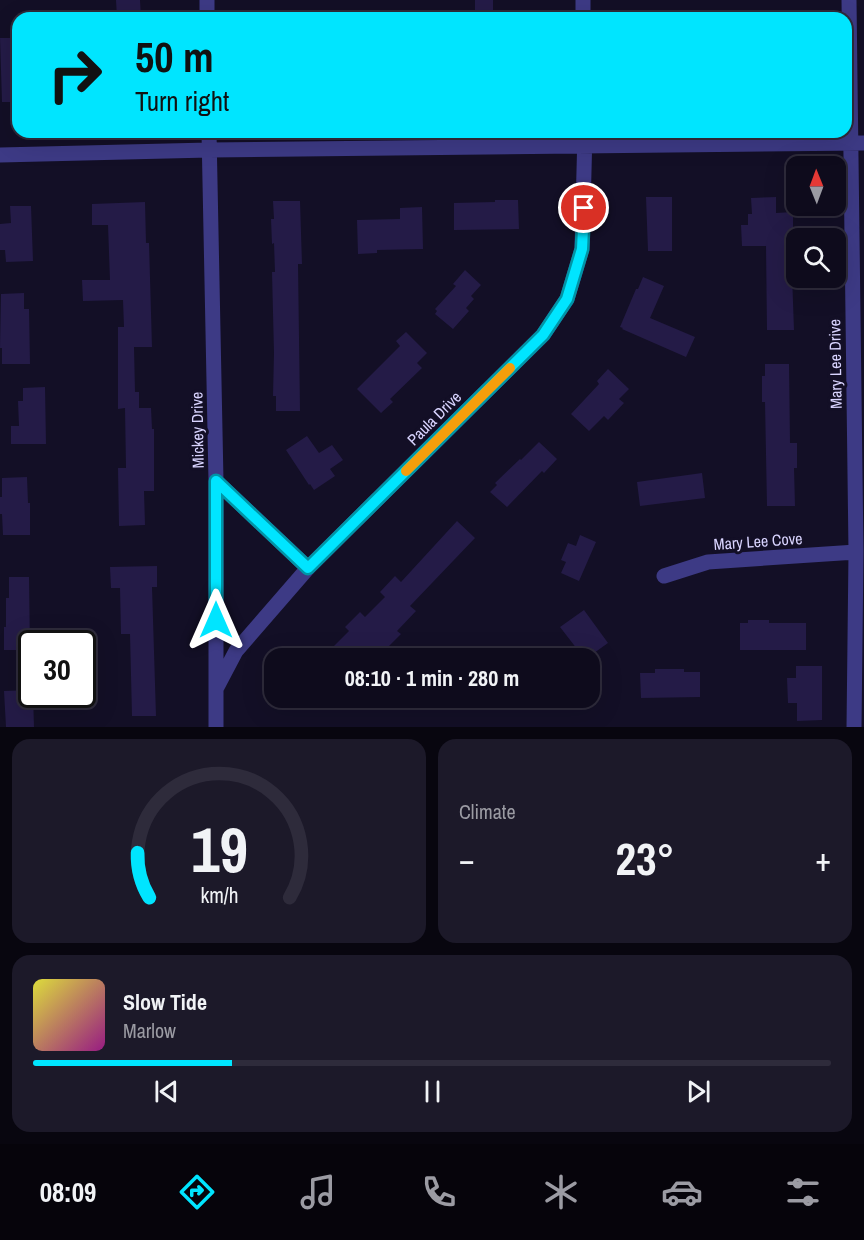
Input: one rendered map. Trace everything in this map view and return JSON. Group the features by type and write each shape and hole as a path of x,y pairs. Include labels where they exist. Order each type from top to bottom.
{"street":[{"name":"Mary Lee Drive","path":"852,54 857,143 854,727"},
{"name":"Mickey Drive","path":"209,138 216,481 216,727"},
{"path":"0,155 585,139 857,143"},
{"name":"Paula Drive","path":"216,689 236,651 308,568 543,335 567,299 582,249 585,139"},
{"path":"216,481 308,568"},
{"name":"Mary Lee Cove","path":"664,576 708,562 856,552"}],"building":[{"path":"116,0 140,0 141,12 117,12"},
{"path":"475,0 493,0 493,12 475,12"},
{"path":"0,38 12,38 12,102 2,102"},
{"path":"646,197 672,197 672,251 648,251"},
{"path":"776,197 776,213 786,212 786,216 793,216 793,228 786,228 786,288 793,288 794,330 767,330 766,246 742,246 741,225 748,225 748,214 752,214 751,198"},
{"path":"495,200 518,200 519,229 454,230 454,203 495,202"},
{"path":"273,201 300,201 302,264 298,264 300,411 276,411 276,396 273,396 272,272 275,272 271,219 274,219"},
{"path":"145,202 146,243 149,243 152,347 134,347 135,392 139,392 139,408 151,408 152,429 154,429 154,491 144,491 145,525 119,526 118,468 126,468 125,408 118,409 118,327 124,327 123,300 83,301 82,280 110,280 108,225 92,225 92,204"},
{"path":"10,206 31,206 33,261 6,262 5,250 0,250 0,224 11,223"},
{"path":"422,207 423,249 377,250 377,253 358,254 357,220 400,219 400,208"},
{"path":"465,270 481,285 471,296 474,299 466,308 469,311 453,329 435,314 437,311 435,309 456,286 453,284"},
{"path":"643,277 664,286 650,318 695,337 686,357 620,327"},
{"path":"24,293 24,309 29,309 30,364 2,364 1,294"},
{"path":"406,332 427,353 417,363 422,368 390,399 393,402 381,413 357,389 400,346 396,341"},
{"path":"765,364 789,364 790,443 797,443 797,468 794,468 795,506 767,506 765,402 762,402 762,376 765,376"},
{"path":"608,369 629,389 619,399 624,403 608,420 604,416 589,431 571,414 599,384 597,381"},
{"path":"45,387 46,444 11,444 11,426 19,426 18,401 23,401 23,388"},
{"path":"307,436 319,453 332,445 343,460 330,469 335,476 314,490 286,450"},
{"path":"539,442 557,459 507,507 490,492 497,485 495,483"},
{"path":"702,473 705,498 640,506 637,482"},
{"path":"27,477 30,535 3,535 2,514 0,514 2,478"},
{"path":"457,521 475,538 410,606 416,611 397,631 401,634 387,648 332,648 349,631 345,627 360,612 365,617 385,597 380,592 395,576 401,582"},
{"path":"580,535 596,542 579,581 561,573 566,562 561,560 568,543 576,546"},
{"path":"157,566 157,587 152,587 156,716 132,716 130,634 121,634 120,588 111,588 110,567"},
{"path":"9,577 29,577 30,630 18,630 18,650 4,650 6,598 9,598"},
{"path":"584,610 608,643 600,649 576,648 560,627"},
{"path":"748,620 769,620 769,623 806,623 806,650 740,650 740,623 748,623"},
{"path":"796,666 822,666 822,720 797,721 797,703 788,703 787,678 796,678"},
{"path":"655,669 684,669 684,672 700,672 700,697 641,698 640,673 655,673"},
{"path":"18,690 18,708 33,708 34,727 6,727 4,691"}],"slow traffic":[{"path":"406,471 510,368"}],"route":[{"path":"216,620 216,481 308,568 543,335 567,299 582,249 584,208"}]}
